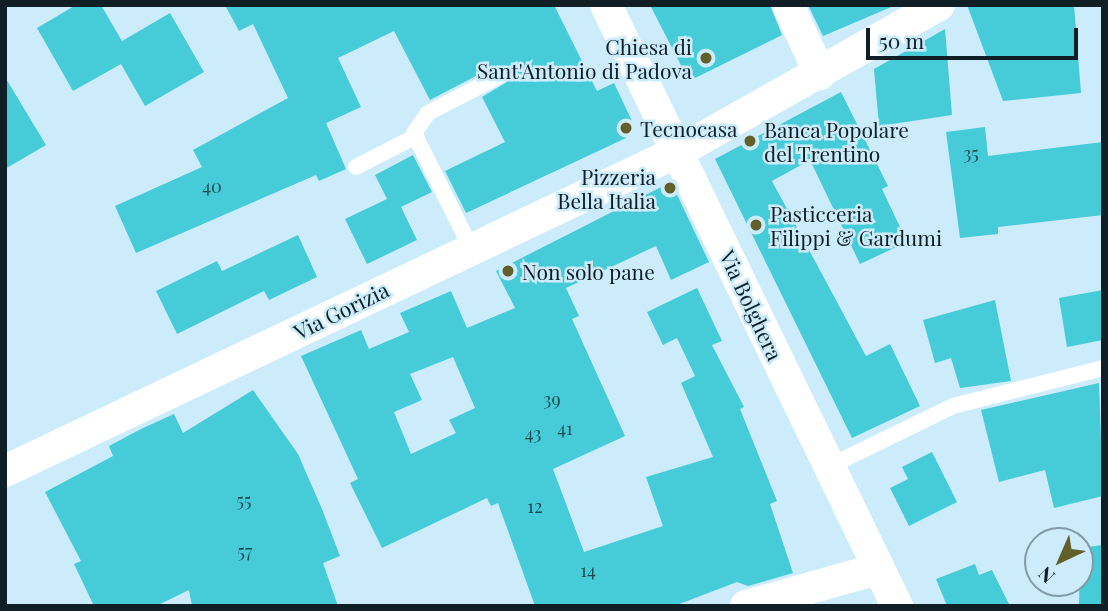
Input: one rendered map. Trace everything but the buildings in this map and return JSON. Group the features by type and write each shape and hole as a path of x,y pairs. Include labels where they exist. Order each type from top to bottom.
{"street":[{"name":"Via Bolghera","path":"606,5 897,606"},
{"path":"788,5 821,74"},
{"name":"Via Gorizia","path":"5,471 679,151 821,74 939,5"},
{"path":"746,606 878,569"}],"lane":[{"path":"356,167 416,136 428,113 499,76"},
{"path":"416,136 471,248"},
{"path":"828,467 953,406 1103,368"}],"place":[{"name":"Chiesa di Sant'Antonio di Padova","path":"706,58"},
{"name":"Tecnocasa","path":"626,128"},
{"name":"Banca Popolare del Trentino","path":"750,141"},
{"name":"Pizzeria Bella Italia","path":"670,188"},
{"name":"Pasticceria Filippi & Gardumi","path":"756,225"},
{"name":"Non solo pane","path":"508,271"}]}
